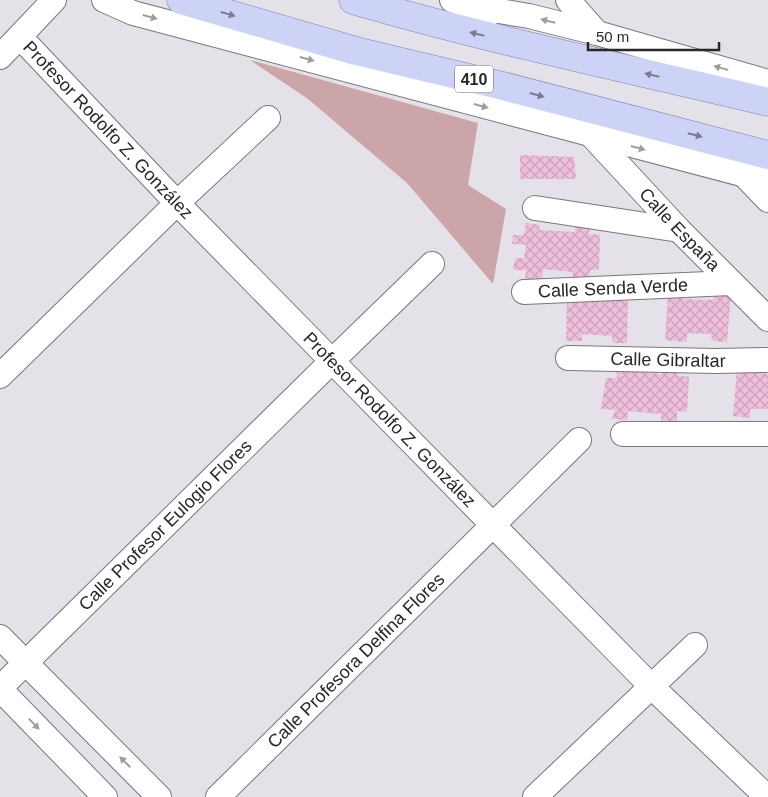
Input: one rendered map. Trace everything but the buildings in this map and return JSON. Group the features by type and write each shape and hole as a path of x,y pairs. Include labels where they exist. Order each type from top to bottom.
{"main road":[{"name":"410","path":"181,0 356,51 499,85 768,155"},
{"path":"250,0 432,57 468,70 499,85"},
{"path":"353,0 418,19 768,102"}],"street":[{"path":"0,57 20,37 33,9 54,0"},
{"path":"104,0 133,13 592,136 768,181"},
{"path":"452,0 475,7 529,16 597,32 768,82"},
{"path":"568,0 597,32"},
{"path":"475,7 593,61"},
{"name":"Profesor Rodolfo Z. González","path":"20,37 177,203 651,686 767,797"},
{"path":"0,376 177,203 268,118"},
{"name":"Calle España","path":"592,136 679,230 768,320"},
{"path":"744,175 768,200"},
{"path":"535,208 679,230"},
{"name":"Calle Profesor Eulogio Flores","path":"0,688 432,264"},
{"name":"Calle Senda Verde","path":"524,292 731,283"},
{"name":"Calle Gibraltar","path":"568,358 716,361 768,360"},
{"path":"623,434 768,434"},
{"name":"Calle Profesora Delfina Flores","path":"218,797 579,440"},
{"path":"0,637 160,797"},
{"path":"536,797 695,645"},
{"path":"0,688 105,797"}],"shaded area":[{"path":"250,60 478,123 468,185 506,209 493,284 407,183 308,99"}]}
